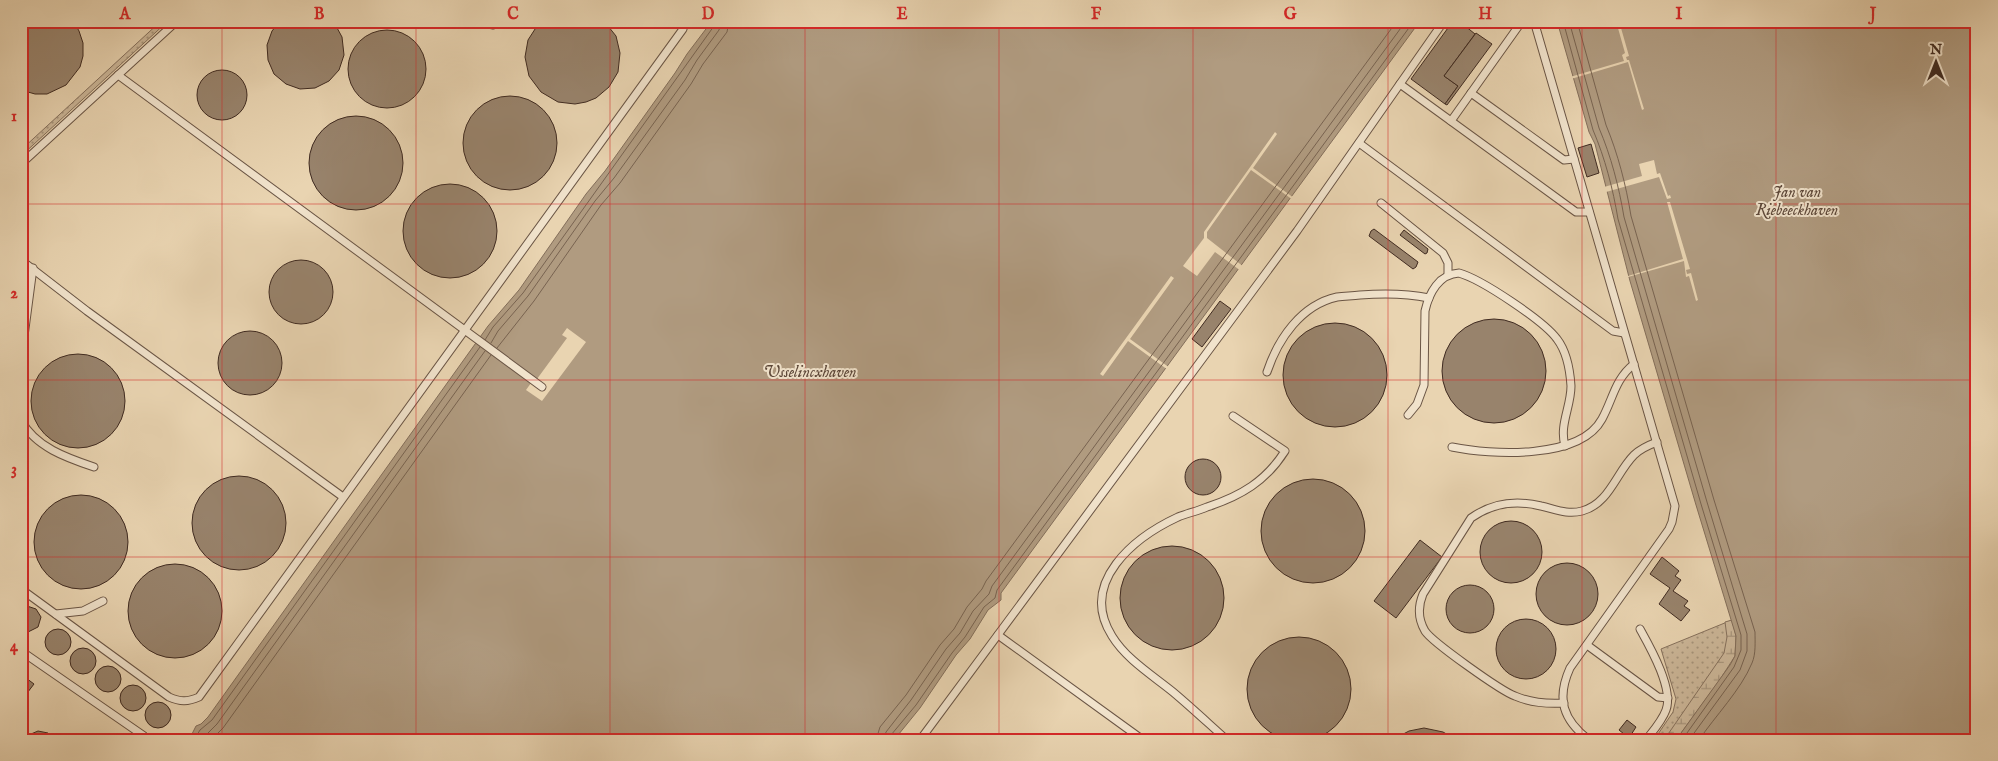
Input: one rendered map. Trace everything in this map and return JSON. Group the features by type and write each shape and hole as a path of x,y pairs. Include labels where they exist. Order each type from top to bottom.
{"lane":[{"path":"21,164 177,21"},
{"path":"21,589 169,697 179,702 192,700 199,696 683,29 685,21"},
{"path":"920,740 1297,231 1444,21"},
{"path":"1451,122 1520,24 1532,21 1674,499 1674,514 1669,529 1566,677 1563,694 1570,722 1576,730 1589,740"},
{"path":"118,75 542,387"},
{"path":"1400,84 1576,212 1589,212"},
{"path":"1471,93 1564,160 1574,159"},
{"path":"1359,143 1613,331 1624,333"},
{"path":"1381,203 1443,253 1448,263 1448,275"},
{"path":"21,260 87,311 344,497"},
{"path":"21,359 32,268"},
{"path":"1408,415 1417,404 1424,386 1425,311 1429,298 1435,287 1448,275 1459,273 1487,286 1545,325 1559,341 1568,363 1571,388 1567,414 1562,428 1565,446"},
{"path":"1267,372 1279,342 1288,330 1299,318 1325,301 1347,296 1388,293 1429,298"},
{"path":"1452,447 1469,451 1505,454 1565,446 1576,442 1594,429 1601,421 1620,377 1634,364"},
{"path":"1227,740 1131,658 1110,632 1104,615 1103,604 1106,581 1111,571 1124,554 1145,536 1179,517 1241,494 1263,479 1279,461 1285,451 1233,416"},
{"path":"21,420 32,436 44,445 75,461 94,467"},
{"path":"1564,703 1552,704 1528,701 1503,690 1429,636 1420,616 1422,594 1471,518 1482,511 1504,503 1524,503 1566,512 1592,507 1603,498 1632,456 1657,442"},
{"path":"56,614 83,611 103,601"},
{"path":"1640,628 1654,654 1668,698 1666,711 1646,740"},
{"path":"998,635 1143,740"},
{"path":"1587,645 1658,697 1668,698"},
{"path":"21,651 144,736 145,740"}],"green space":[{"path":"161,21 168,21 21,156 21,150"},
{"path":"1732,620 1719,681 1676,740 1654,740 1673,712 1676,699 1661,649"},
{"path":"1732,620 1736,636 1735,656 1676,740 1664,740 1724,653 1727,637 1725,622"}],"water":[{"name":"Usselincxhaven","path":"712,21 1420,21 1001,593 1001,600 988,610 970,639 956,655 920,708 894,740 189,740 196,726 208,717 488,326 519,290 586,194 605,171"},
{"name":"Jan van Riebeeckhaven","path":"1557,21 1977,21 1977,740 1676,740 1730,665 1735,656 1736,636 1630,281 1595,144 1589,132"}],"pier":[{"path":"1616,21 1619,21 1629,56 1626,57 1629,60 1644,109 1642,110 1628,62 1571,79 1570,77 1624,61 1622,55 1625,53"},
{"path":"1275,132 1277,134 1253,168 1294,198 1293,200 1251,170 1207,232 1207,238 1244,267 1241,271 1215,252 1197,276 1183,266 1204,238 1204,232"},
{"path":"1654,160 1657,174 1660,173 1668,196 1670,195 1671,198 1667,199 1659,177 1606,192 1604,187 1642,176 1639,164"},
{"path":"1667,202 1670,202 1690,269 1686,270 1687,274 1691,273 1698,300 1696,301 1689,276 1686,277 1684,261 1628,277 1683,259"},
{"path":"1171,276 1174,278 1130,339 1170,368 1168,370 1128,341 1103,376 1100,374"},
{"path":"567,328 586,342 542,401 526,390 531,383 474,342 479,336 537,379 567,338 562,335"}],"building":[{"path":"21,21 74,22 83,43 83,56 80,67 66,85 47,94 35,94 21,90"},
{"path":"280,21 330,21 336,26 342,37 344,55 339,70 329,81 315,88 300,89 286,84 274,74 268,60 267,45 272,31"},
{"path":"471,21 513,21 503,27 493,29 481,27"},
{"path":"541,21 604,21 616,36 620,53 618,72 609,87 596,98 575,104 558,102 541,92 529,76 525,57 528,40"},
{"path":"1453,21 1459,21 1475,34 1444,76 1458,86 1445,104 1411,79"},
{"path":"387,30 402,33 414,42 423,54 426,69 423,84 414,96 402,105 387,108 372,105 360,96 351,84 348,69 351,54 360,42 372,33"},
{"path":"1476,33 1492,44 1447,105 1445,104 1458,86 1444,76"},
{"path":"222,70 232,72 240,77 245,85 247,95 245,105 240,113 232,118 222,120 212,118 204,113 199,105 197,95 199,85 204,77 212,72"},
{"path":"510,96 528,99 543,110 554,125 557,143 554,161 543,176 528,187 510,190 492,187 477,176 466,161 463,143 466,125 477,110 492,99"},
{"path":"356,116 374,119 389,130 400,145 403,163 400,181 389,196 374,207 356,210 338,207 323,196 312,181 309,163 312,145 323,130 338,119"},
{"path":"1591,144 1599,173 1587,177 1578,148"},
{"path":"450,184 468,187 483,198 494,213 497,231 494,249 483,264 468,275 450,278 432,275 417,264 406,249 403,231 406,213 417,198 432,187"},
{"path":"1374,229 1418,262 1416,267 1413,269 1369,236"},
{"path":"1404,230 1428,249 1427,253 1425,254 1400,235"},
{"path":"301,260 319,266 327,274 333,292 327,310 319,318 301,324 283,318 275,310 269,292 275,274 283,266"},
{"path":"1220,301 1231,309 1202,347 1192,339"},
{"path":"1494,319 1514,323 1531,334 1542,351 1546,371 1542,391 1531,408 1514,419 1494,423 1474,419 1457,408 1446,391 1442,371 1446,351 1457,334 1474,323"},
{"path":"1335,323 1355,327 1372,338 1383,355 1387,375 1383,395 1372,412 1355,423 1335,427 1315,423 1298,412 1287,395 1283,375 1287,355 1298,338 1315,327"},
{"path":"250,331 268,337 276,345 282,363 276,381 268,389 250,395 232,389 224,381 218,363 224,345 232,337"},
{"path":"78,354 96,358 111,368 121,383 125,401 121,419 111,434 96,444 78,448 60,444 45,434 35,419 31,401 35,383 45,368 60,358"},
{"path":"1203,459 1215,465 1221,477 1215,489 1203,495 1191,489 1185,477 1191,465"},
{"path":"239,476 257,479 272,490 283,505 286,523 283,541 272,556 257,567 239,570 221,567 206,556 195,541 192,523 195,505 206,490 221,479"},
{"path":"1313,479 1333,483 1350,494 1361,511 1365,531 1361,551 1350,568 1333,579 1313,583 1293,579 1276,568 1265,551 1261,531 1265,511 1276,494 1293,483"},
{"path":"81,495 99,498 114,509 125,524 128,542 125,560 114,575 99,586 81,589 63,586 48,575 37,560 34,542 37,524 48,509 63,498"},
{"path":"1511,521 1523,524 1533,530 1539,540 1542,552 1539,564 1533,574 1523,580 1511,583 1499,580 1489,574 1483,564 1480,552 1483,540 1489,530 1499,524"},
{"path":"1420,540 1442,557 1396,618 1374,601"},
{"path":"1172,546 1192,550 1209,561 1220,578 1224,598 1220,618 1209,635 1192,646 1172,650 1152,646 1135,635 1124,618 1120,598 1124,578 1135,561 1152,550"},
{"path":"1662,557 1679,571 1675,576 1681,580 1673,591 1688,601 1684,606 1690,610 1681,621 1659,604 1670,588 1650,574"},
{"path":"1567,563 1579,566 1589,572 1595,582 1598,594 1595,606 1589,616 1579,622 1567,625 1555,622 1545,616 1539,606 1536,594 1539,582 1545,572 1555,566"},
{"path":"175,564 193,568 208,578 218,593 222,611 218,629 208,644 193,654 175,658 157,654 142,644 132,629 128,611 132,593 142,578 157,568"},
{"path":"1465,585 1475,585 1484,589 1490,595 1493,600 1493,618 1484,629 1475,633 1465,633 1456,629 1450,623 1446,614 1446,604 1450,595 1456,589"},
{"path":"27,606 36,609 41,617 38,627 28,632 21,629 21,608"},
{"path":"1520,619 1532,619 1548,627 1554,637 1556,649 1554,661 1548,671 1532,679 1520,679 1504,671 1496,655 1496,643 1504,627"},
{"path":"58,629 68,632 71,642 68,652 58,655 48,652 45,642 48,632"},
{"path":"1299,637 1319,641 1336,652 1347,669 1351,689 1347,709 1336,726 1319,737 1299,741 1279,737 1262,726 1251,709 1247,689 1251,669 1262,652 1279,641"},
{"path":"83,648 93,651 96,661 93,671 83,674 73,671 70,661 73,651"},
{"path":"108,666 118,669 121,679 118,689 108,692 98,689 95,679 98,669"},
{"path":"21,676 34,684 21,701"},
{"path":"133,685 143,688 146,698 143,708 133,711 123,708 120,698 123,688"},
{"path":"158,702 168,705 171,715 168,725 158,728 148,725 145,715 148,705"},
{"path":"1627,720 1636,727 1629,738 1619,730"},
{"path":"1424,728 1443,732 1457,740 1392,740 1409,731"},
{"path":"38,731 48,733 52,740 27,740 31,734"}]}
